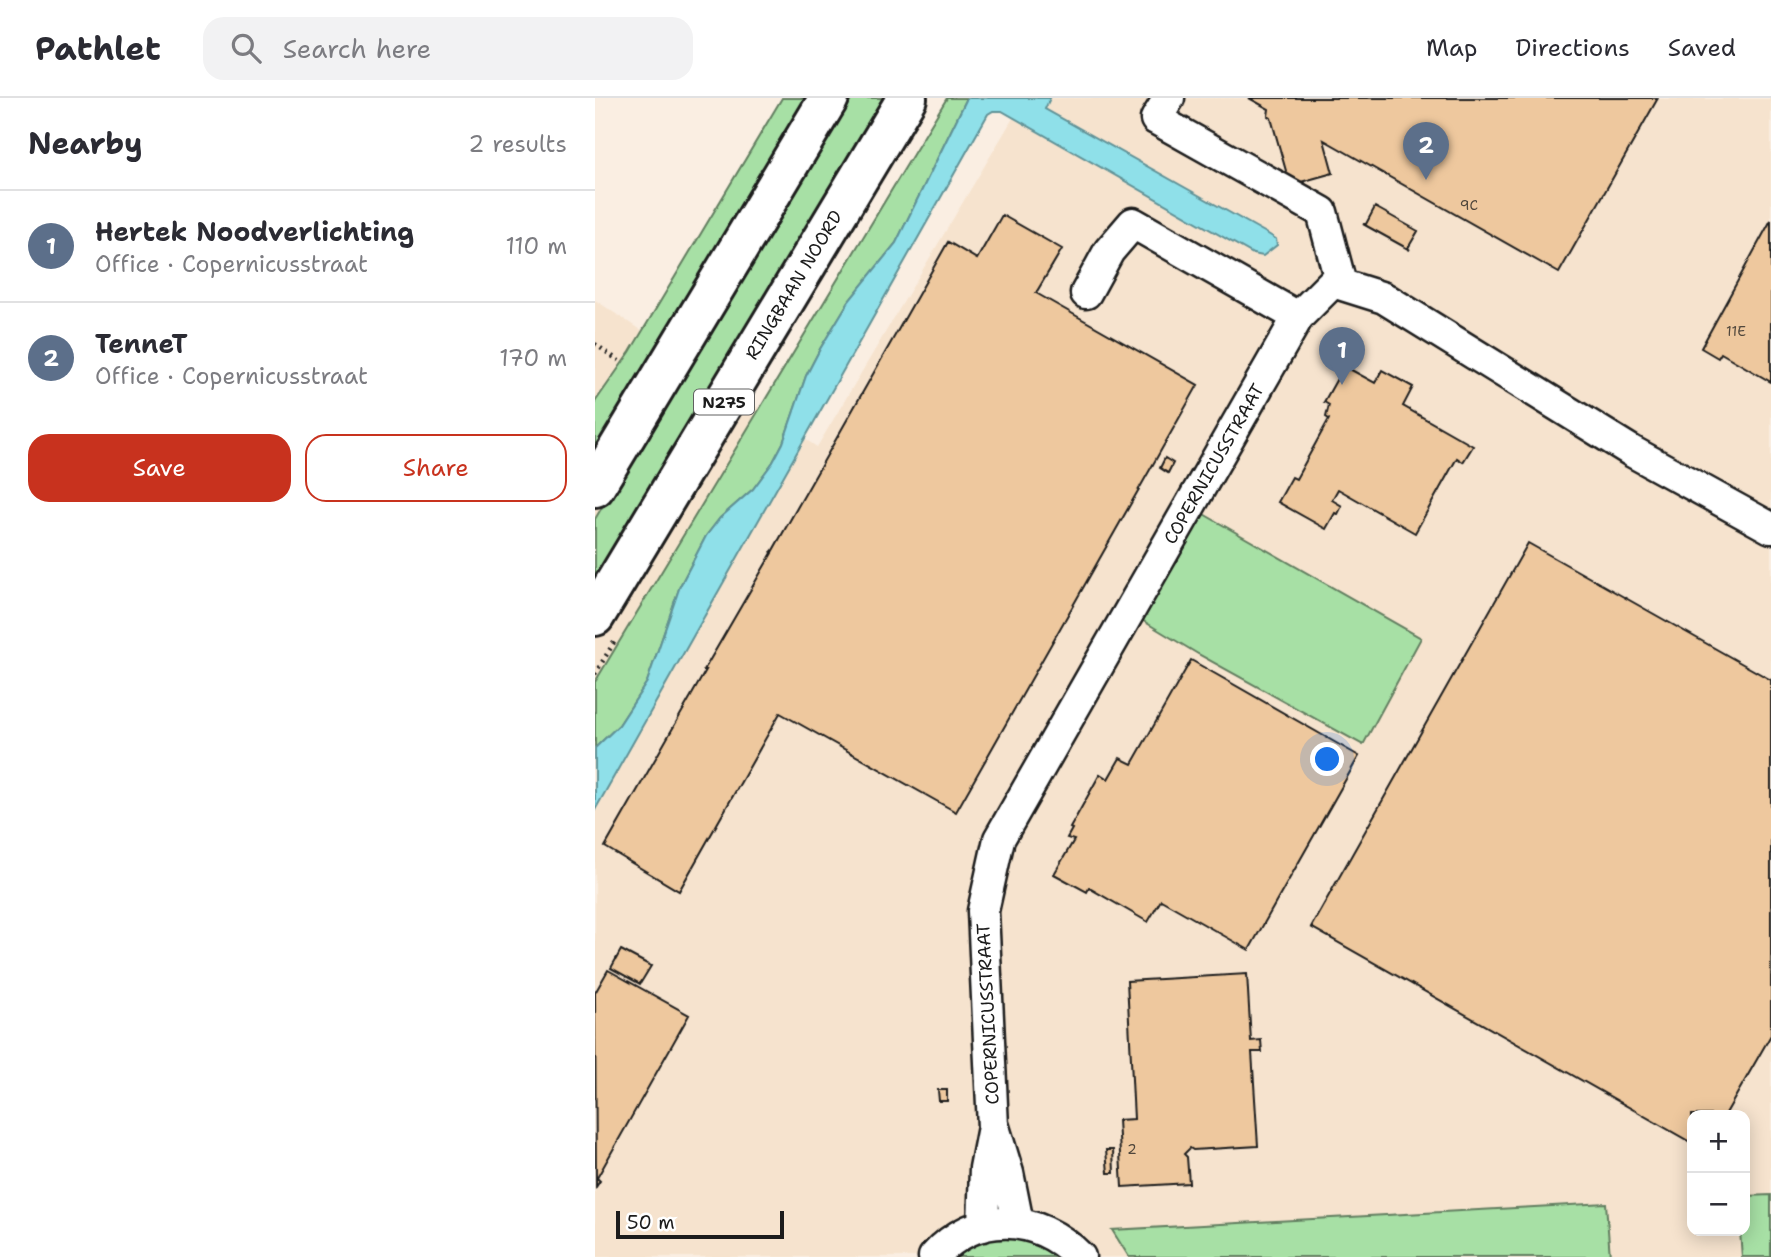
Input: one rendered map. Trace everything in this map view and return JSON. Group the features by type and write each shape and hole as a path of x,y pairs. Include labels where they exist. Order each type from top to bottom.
{"main road":[{"path":"595,487 829,98"},
{"name":"RINGBAAN NOORD","path":"595,616 907,98"}],"street":[{"path":"1169,98 1156,119 1322,212 1341,284 1384,298 1633,452 1771,528"},
{"path":"1086,293 1109,251 1133,223 1298,317"},
{"name":"COPERNICUSSTRAAT","path":"983,1226 985,1168 993,1127 983,911 999,839 1298,317 1333,282 1341,284"},
{"name":"COPERNICUSSTRAAT","path":"993,1127 1008,1173 1018,1223"},
{"path":"934,1257 944,1246 962,1234 983,1226 1018,1223 1041,1229 1062,1240 1080,1257"}],"path":[{"path":"595,345 619,361"}],"shaded area":[{"path":"1025,98 1771,99 1771,1257 595,1257 595,300 817,447"}],"green space":[{"path":"782,98 815,98 595,464 595,402 630,352"},
{"path":"844,98 884,98 595,584 595,519"},
{"path":"947,98 967,98 896,243 849,301 820,349 806,376 783,443 773,462 753,489 720,518 706,536 680,586 647,682 619,725 595,748 595,682"},
{"path":"1200,512 1421,638 1363,745 1140,619"},
{"path":"1771,1195 1771,1257 1742,1257 1740,1236 1750,1236 1750,1196"},
{"path":"1606,1203 1610,1257 1129,1257 1112,1230"},
{"path":"1010,1235 1037,1240 1063,1257 951,1257 983,1238"}],"water":[{"path":"967,98 1050,98 1045,109 1268,234 1276,239 1277,245 1263,256 1253,254 1002,111 988,114 595,810 595,748 619,725 647,682 680,586 706,536 720,518 753,489 773,462 783,443 806,376 820,349 849,301 896,243"}],"building":[{"path":"1249,98 1658,98 1559,273 1324,140 1333,173 1290,185 1271,118 1268,116 1269,109"},
{"path":"1375,207 1418,231 1408,248 1410,250 1363,224 1366,224"},
{"path":"1002,215 1062,249 1036,293 1198,385 956,812 780,713 679,891 605,847 948,242 977,259"},
{"path":"1771,220 1771,382 1721,353 1718,358 1701,348"},
{"path":"1344,366 1375,383 1382,370 1413,387 1403,406 1473,446 1463,462 1457,458 1415,533 1338,489 1332,500 1342,506 1326,529 1278,502 1292,477 1296,479 1329,419 1326,417 1329,405 1324,402"},
{"path":"1165,458 1173,463 1168,473 1160,468"},
{"path":"1528,543 1771,680 1771,1035 1728,1110 1687,1110 1687,1140 1311,927"},
{"path":"1191,660 1359,756 1249,950 1161,900 1148,922 1089,888 1087,892 1054,874 1074,840 1067,838 1072,829 1070,828 1100,774 1108,779 1120,758 1132,764"},
{"path":"621,950 651,966 640,984 611,968"},
{"path":"608,970 689,1015 597,1178 600,1181 596,1187 595,993"},
{"path":"1247,974 1251,1041 1261,1040 1262,1052 1252,1052 1258,1146 1190,1148 1184,1154 1187,1157 1189,1183 1122,1187 1118,1120 1134,1119 1127,981"},
{"path":"938,1090 947,1090 947,1101 939,1101"},
{"path":"1106,1150 1113,1150 1114,1173 1108,1173"}],"place":[{"name":"TenneT","path":"1426,180"},
{"name":"Hertek Noodverlichting","path":"1342,385"}]}
